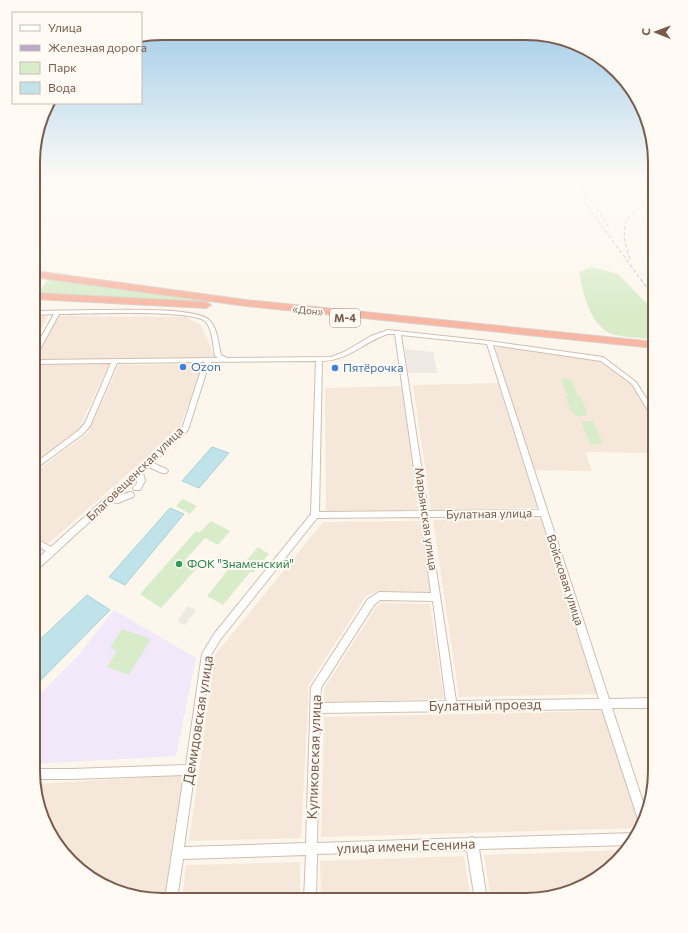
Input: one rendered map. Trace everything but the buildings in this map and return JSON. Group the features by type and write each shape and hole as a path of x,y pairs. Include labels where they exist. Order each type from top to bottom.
{"highway":[{"name":"«Дон»","path":"40,276 253,304 648,344"},
{"name":"М-4","path":"40,277 43,280 40,285"},
{"name":"«Дон»","path":"40,296 232,306 648,351"}],"street":[{"path":"40,313 160,312 200,316 210,324 218,356 228,360"},
{"path":"40,344 57,313"},
{"path":"40,362 319,360 341,357 380,334 398,333 489,343 603,359 634,383 648,406"},
{"name":"Марьянская улица","path":"398,333 426,515 452,706"},
{"name":"Войсковая улица","path":"489,343 641,812"},
{"name":"Благовещенская улица","path":"40,562 185,430 205,367 209,360"},
{"path":"314,515 319,360"},
{"path":"40,463 81,432 88,424 115,361"},
{"path":"149,464 164,471"},
{"path":"137,488 141,483 139,472"},
{"path":"110,499 118,500 130,495"},
{"name":"Булатная улица","path":"314,515 543,513"},
{"name":"Демидовская улица","path":"172,893 207,654 217,637 314,515"},
{"path":"40,544 52,551"},
{"name":"Куликовская улица","path":"310,893 310,849 316,687 371,602 379,596 436,597"},
{"name":"Булатный проезд","path":"316,708 605,702 648,703"},
{"path":"40,774 190,770"},
{"name":"улица имени Есенина","path":"178,853 628,839"},
{"path":"472,843 480,893"}],"shaded area":[{"path":"40,316 48,316 40,330"},
{"path":"57,316 186,317 201,325 215,358 40,360 40,349"},
{"path":"500,346 602,360 632,384 648,410 648,453 585,452 592,471 532,470 493,352 494,348"},
{"path":"405,349 433,352 437,373 408,373"},
{"path":"109,364 78,430 40,459 40,365"},
{"path":"204,364 179,429 40,551 40,469 88,433 119,365"},
{"path":"498,383 537,508 431,510 413,385"},
{"path":"402,386 418,510 326,511 325,388"},
{"path":"541,519 597,694 459,697 433,520"},
{"path":"420,521 431,592 378,591 366,596 309,684 301,838 189,841 215,655 323,522"},
{"path":"382,603 430,604 444,699 324,702 324,689 376,607"},
{"path":"188,606 196,610 185,625 177,621"},
{"path":"114,610 196,658 176,756 40,764 40,694 77,657"},
{"path":"603,711 639,816 633,828 321,837 324,717"},
{"path":"183,775 165,893 130,889 101,877 88,868 60,839 46,810 41,784"},
{"path":"619,850 607,863 594,873 573,884 558,889 526,893 490,893 484,855"},
{"path":"464,856 470,893 321,893 320,861"},
{"path":"300,862 300,893 183,893 186,865"}],"green space":[{"path":"592,267 618,274 648,305 648,339 613,334 602,328 596,322 588,306 579,272"},
{"path":"46,277 90,282 209,302 81,298 40,295 40,289 47,281"},
{"path":"561,379 571,379 577,393 575,394 581,397 587,413 586,415 577,416 572,412 566,396 569,393 566,393"},
{"path":"581,421 593,421 603,444 590,444"},
{"path":"183,499 197,506 190,514 176,506"},
{"name":"ФОК \"Знаменский\"","path":"211,521 230,531 218,545 205,538 185,560 197,568 161,608 140,594 196,531 199,533"},
{"path":"258,547 269,554 253,573 250,572 223,605 207,596 234,562 241,567"},
{"path":"122,629 151,639 129,675 107,667 117,651 110,648"}],"water":[{"path":"212,447 229,453 199,488 182,481"},
{"path":"170,508 184,514 125,585 109,577"},
{"path":"87,595 110,610 40,681 40,639"}],"railway":[{"path":"602,226 648,289"},
{"path":"625,226 625,238 630,259"}],"place":[{"name":"Ozon","path":"183,367"},
{"name":"Пятёрочка","path":"335,368"},
{"name":"ФОК \"Знаменский\"","path":"179,564"}]}
